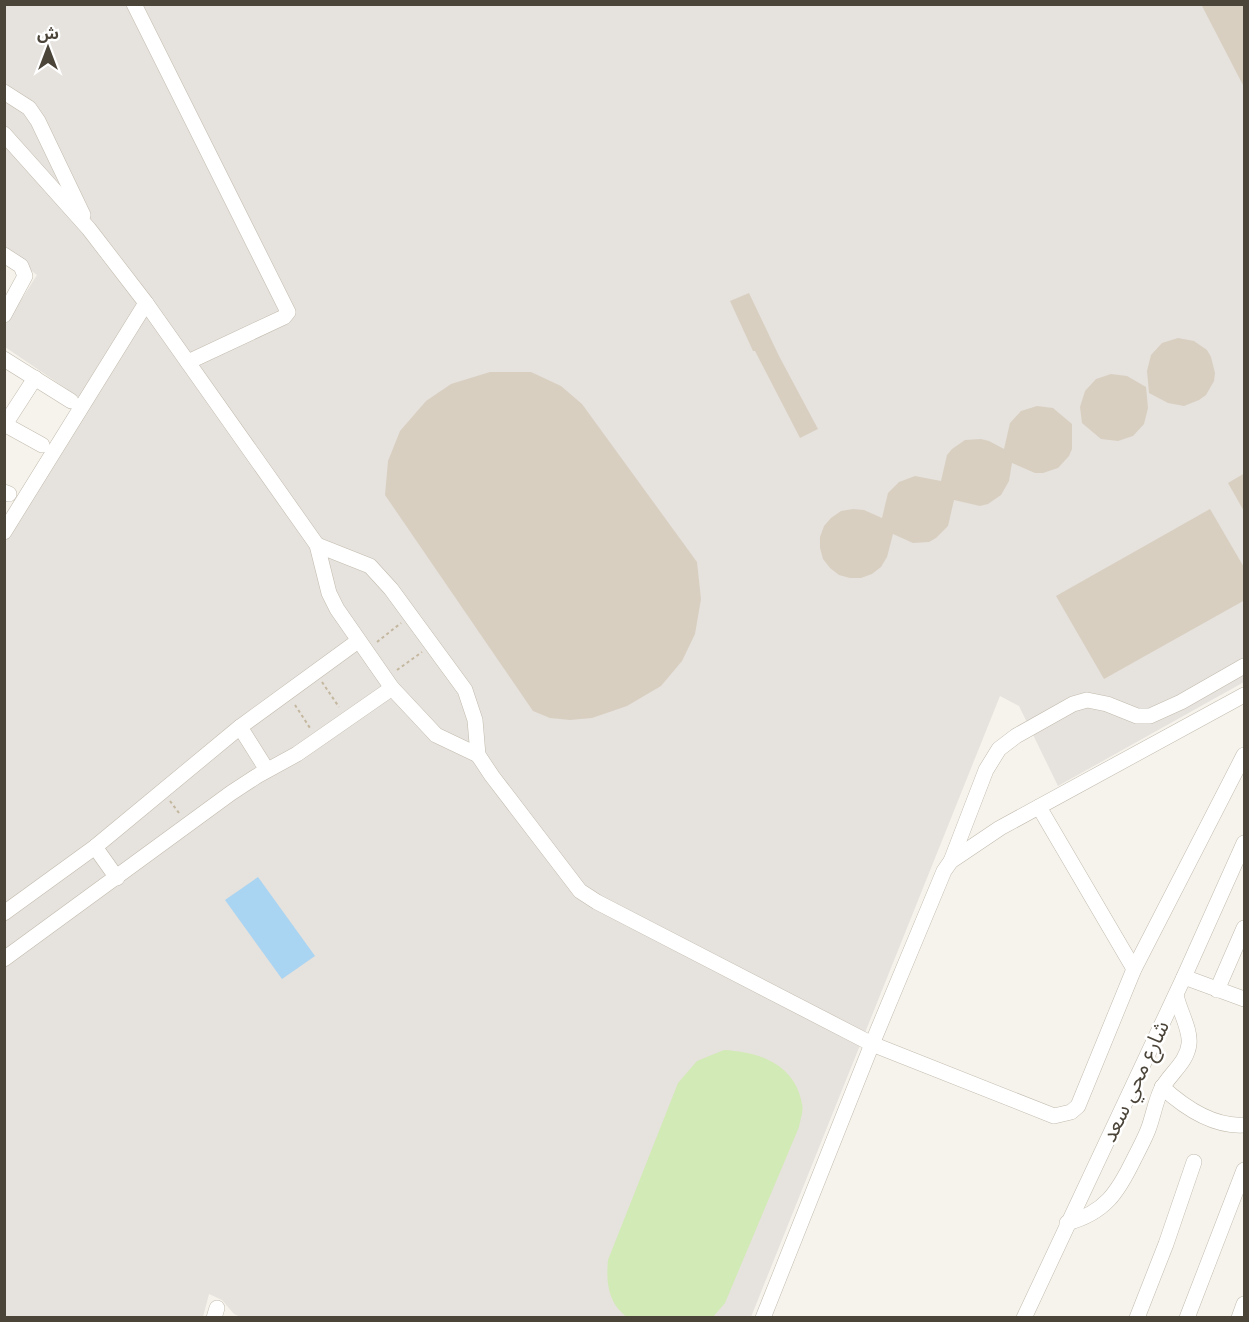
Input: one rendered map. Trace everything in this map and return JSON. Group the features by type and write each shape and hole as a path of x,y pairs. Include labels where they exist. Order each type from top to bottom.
{"street":[{"path":"134,4 288,312 284,317 188,362"},
{"path":"4,92 29,108 38,121 89,229"},
{"path":"4,134 89,229 146,303 317,545 329,593 361,646 388,683 435,735 478,754"},
{"path":"4,255 23,269 25,279 4,315"},
{"path":"4,532 146,303"},
{"path":"4,359 71,401"},
{"path":"35,378 5,425 42,445"},
{"path":"317,545 370,566 391,589 465,690 475,720 478,754 492,776 580,891 607,908 872,1044 1044,1113 1060,1116 1071,1112 1078,1106 1134,969 1245,755"},
{"path":"4,914 94,846 240,727 315,672 361,646"},
{"path":"764,1317 935,888 951,861 986,770 999,749 1016,736 1074,704 1087,700 1107,704 1137,716 1150,716 1181,702 1245,666"},
{"path":"4,959 231,793 297,754 347,720 388,683"},
{"path":"951,861 1000,828 1245,695"},
{"path":"240,727 267,770"},
{"path":"1040,807 1134,969"},
{"name":"شارع محي سعد","path":"1024,1317 1185,977 1245,843"},
{"path":"94,846 117,878"},
{"path":"1217,990 1245,928"},
{"path":"1185,977 1245,999"},
{"path":"1067,1223 1084,1218 1100,1209 1117,1192 1144,1141 1162,1088 1183,1061 1190,1041 1176,996"},
{"path":"1162,1088 1198,1113 1225,1124 1245,1125"},
{"path":"1137,1317 1166,1244 1194,1162"},
{"path":"1186,1317 1245,1170"},
{"path":"1239,1317 1245,1304"}],"path":[{"path":"361,646 411,616"},
{"path":"388,683 432,645"},
{"path":"315,672 347,720"},
{"path":"286,693 318,740"},
{"path":"163,791 189,825"}],"shaded area":[{"path":"5,5 1244,5 1244,682 1058,786 1019,706 1000,696 751,1317 243,1318 234,1314 222,1300 209,1294 203,1317 5,1317 5,526 83,400 5,347 4,327 37,275 5,251"}],"green space":[{"path":"724,1050 762,1057 774,1063 792,1079 802,1104 799,1127 725,1303 712,1318 627,1317 612,1299 607,1276 608,1260 678,1083 697,1061"}],"water":[{"path":"258,877 315,956 282,979 225,900"}],"building":[{"path":"1201,4 1245,4 1245,89"},
{"path":"749,293 818,429 800,438 753,351 730,301"},
{"path":"1178,338 1194,341 1207,350 1215,373 1214,381 1206,395 1184,406 1168,403 1149,393 1147,371 1151,355 1162,343"},
{"path":"490,372 531,372 561,386 582,404 697,562 701,599 695,634 682,661 661,686 627,706 592,718 570,720 550,718 533,711 385,495 388,461 400,431 426,401 451,384"},
{"path":"1111,374 1127,376 1146,387 1148,408 1144,424 1133,436 1118,441 1101,439 1082,423 1080,407 1085,391 1096,379"},
{"path":"1037,406 1053,408 1072,424 1072,449 1058,468 1035,473 1012,463 1009,481 1001,495 988,504 980,506 954,500 948,526 936,538 929,542 913,543 893,534 887,557 881,567 872,574 861,578 839,575 823,559 820,537 824,526 831,518 841,511 853,509 864,510 882,518 888,493 899,482 915,476 941,481 947,455 965,440 981,439 1004,449 1010,423 1021,411"},
{"path":"1245,473 1245,513 1228,483"},
{"path":"1210,509 1245,569 1245,600 1104,679 1056,596"}]}
